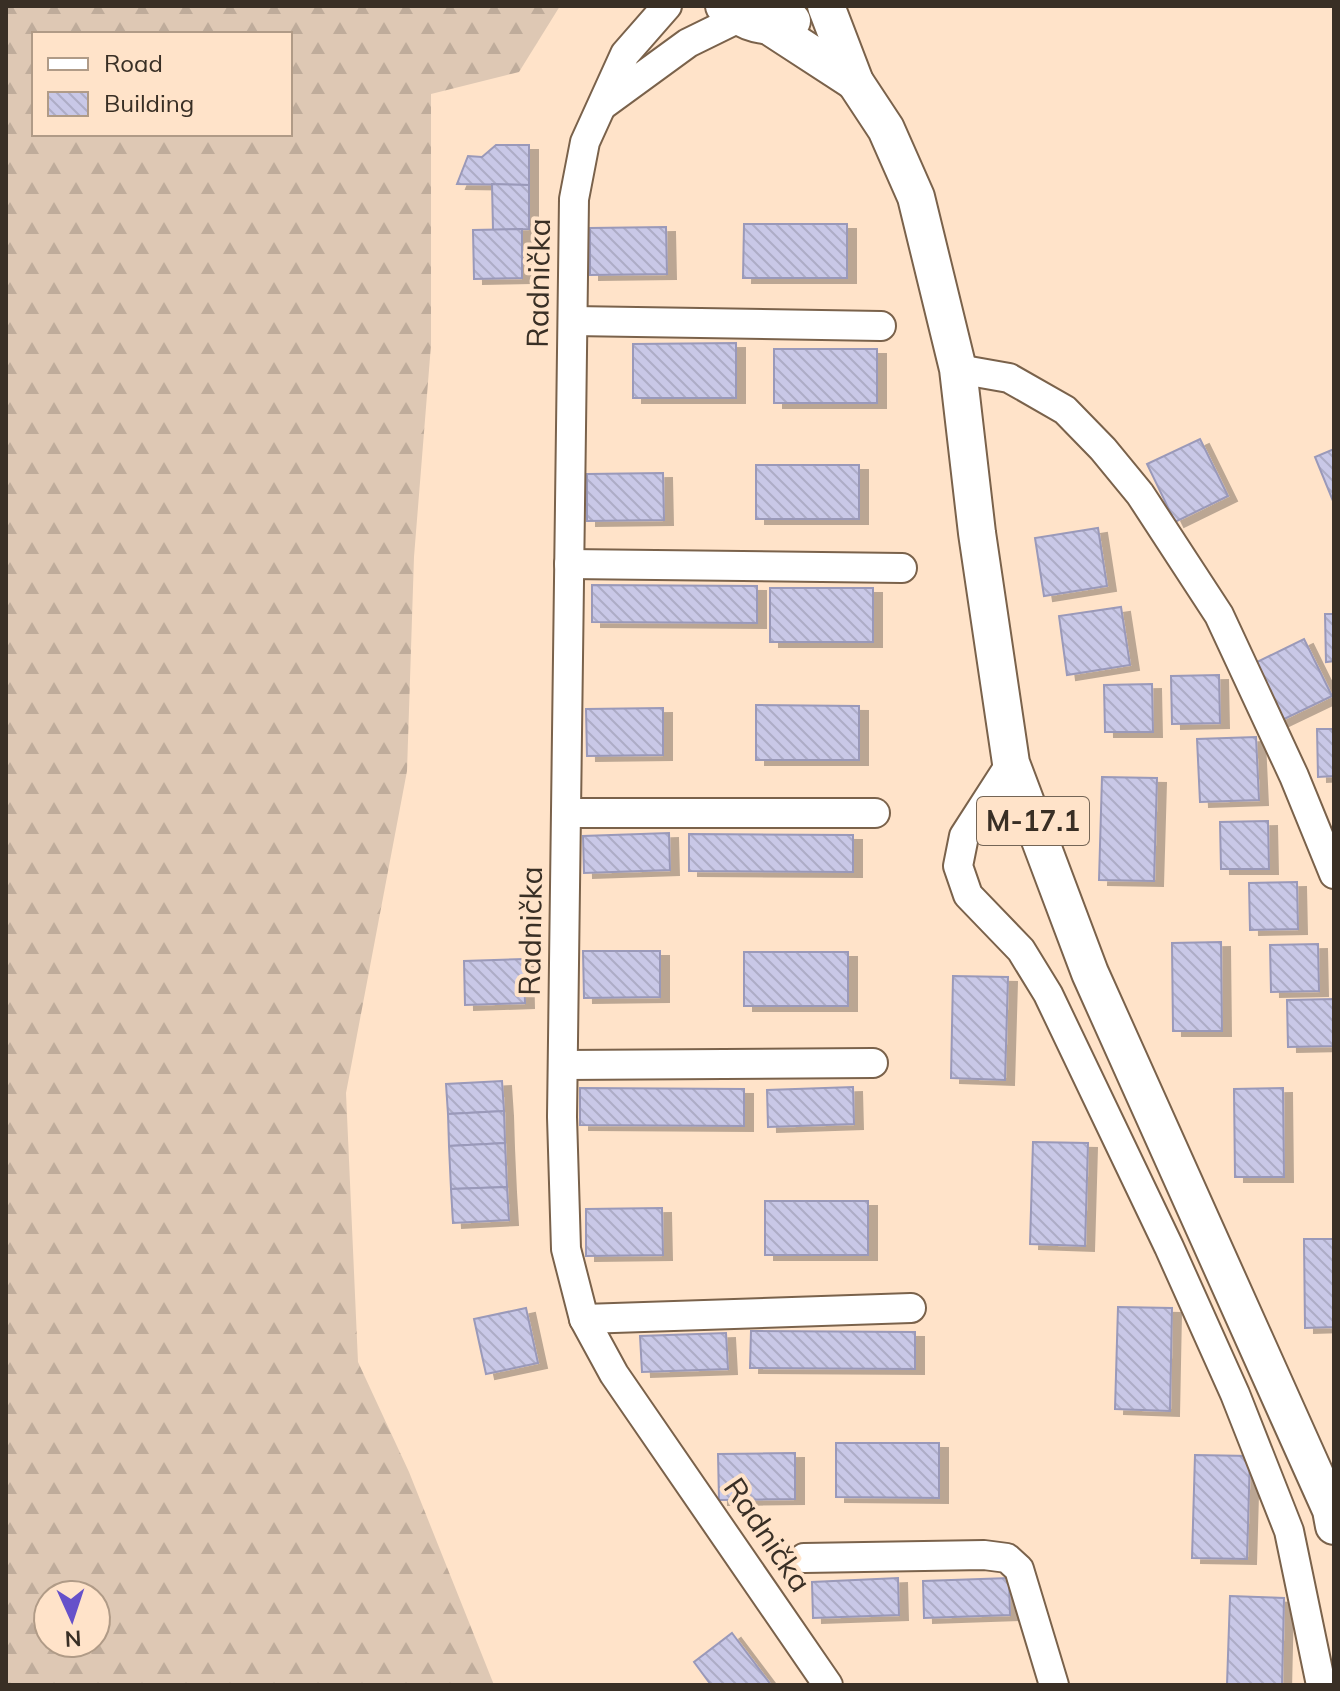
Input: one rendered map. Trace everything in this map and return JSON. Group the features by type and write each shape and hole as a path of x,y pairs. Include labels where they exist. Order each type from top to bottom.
{"main road":[{"path":"744,17 800,18 814,6"},
{"name":"M-17.1","path":"826,6 855,82 886,129 916,197 958,369 977,533 1011,763 1090,973 1253,1333 1331,1510 1334,1526"},
{"name":"M-17.1","path":"744,17 855,82"}],"street":[{"name":"Radnička","path":"667,6 625,54 585,142 574,199 563,1065 566,1249 584,1319 614,1374 828,1685"},
{"path":"603,106 688,43 744,17"},
{"path":"573,321 881,326"},
{"path":"958,369 1009,378 1065,410 1140,494 1219,615 1294,776 1334,874"},
{"path":"569,564 902,568"},
{"path":"1011,763 964,836 958,866 968,895 1021,950 1048,994 1235,1394 1289,1531 1321,1685"},
{"path":"566,813 875,813"},
{"path":"563,1065 873,1063"},
{"path":"584,1319 911,1308"},
{"path":"804,1558 984,1555 1007,1558 1019,1569 1054,1685"}],"green space":[{"path":"6,6 560,6 519,72 431,94 431,345 414,557 407,771 346,1093 358,1362 409,1472 494,1685 6,1685"}],"building":[{"path":"496,145 529,145 529,185 457,184 468,156 482,157"},
{"path":"492,184 529,185 529,229 493,230"},
{"path":"744,224 847,224 847,278 743,278"},
{"path":"666,227 667,274 590,275 590,228"},
{"path":"522,229 522,278 474,279 473,230"},
{"path":"736,343 736,398 633,398 633,344"},
{"path":"774,349 877,349 877,403 774,403"},
{"path":"1200,439 1228,496 1175,522 1147,464"},
{"path":"1334,449 1334,500 1333,501 1315,457"},
{"path":"756,465 859,465 859,519 756,519"},
{"path":"663,473 664,520 587,521 587,474"},
{"path":"1098,528 1107,586 1044,596 1035,538"},
{"path":"592,585 757,586 757,623 592,622"},
{"path":"770,588 873,588 873,642 770,642"},
{"path":"1121,607 1130,665 1067,675 1059,616"},
{"path":"1325,614 1334,614 1334,661 1326,662"},
{"path":"1304,639 1332,696 1278,722 1251,665"},
{"path":"1219,675 1220,723 1172,724 1171,676"},
{"path":"1152,684 1153,732 1105,732 1104,685"},
{"path":"756,705 859,706 859,760 756,760"},
{"path":"663,708 663,755 587,756 586,709"},
{"path":"1317,729 1334,729 1334,776 1318,777"},
{"path":"1256,737 1259,800 1200,802 1197,739"},
{"path":"1102,777 1157,778 1154,881 1099,880"},
{"path":"1268,821 1269,869 1221,869 1220,822"},
{"path":"669,833 670,870 584,873 583,836"},
{"path":"689,834 853,835 853,872 689,871"},
{"path":"1297,882 1298,929 1250,930 1249,883"},
{"path":"1221,942 1222,1031 1173,1031 1172,943"},
{"path":"1318,944 1319,991 1271,992 1270,945"},
{"path":"583,951 660,951 660,997 584,998"},
{"path":"744,952 848,952 848,1006 744,1006"},
{"path":"524,959 525,1003 465,1005 464,961"},
{"path":"953,976 1008,977 1005,1080 951,1078"},
{"path":"1334,999 1334,1046 1288,1047 1287,1000"},
{"path":"502,1081 504,1111 448,1114 446,1084"},
{"path":"853,1087 854,1124 768,1127 767,1090"},
{"path":"580,1088 744,1089 744,1126 580,1125"},
{"path":"1283,1088 1284,1177 1235,1177 1234,1089"},
{"path":"504,1111 505,1143 449,1146 448,1114"},
{"path":"1033,1142 1088,1143 1085,1246 1030,1244"},
{"path":"505,1143 507,1187 451,1189 449,1146"},
{"path":"507,1187 509,1220 453,1223 451,1189"},
{"path":"765,1201 868,1201 868,1255 765,1255"},
{"path":"662,1208 663,1255 586,1256 586,1209"},
{"path":"1304,1239 1334,1239 1334,1327 1305,1328"},
{"path":"1118,1307 1172,1308 1170,1411 1115,1409"},
{"path":"526,1308 538,1363 486,1374 474,1319"},
{"path":"751,1331 915,1332 915,1369 750,1368"},
{"path":"726,1333 728,1369 642,1372 640,1336"},
{"path":"836,1443 939,1443 939,1498 836,1497"},
{"path":"795,1453 795,1499 719,1500 718,1454"},
{"path":"1195,1455 1250,1456 1247,1559 1192,1558"},
{"path":"898,1578 899,1615 813,1618 812,1582"},
{"path":"1009,1578 1010,1615 924,1618 923,1581"},
{"path":"1230,1596 1284,1598 1282,1685 1227,1685"},
{"path":"732,1633 771,1685 711,1685 694,1662"}]}
